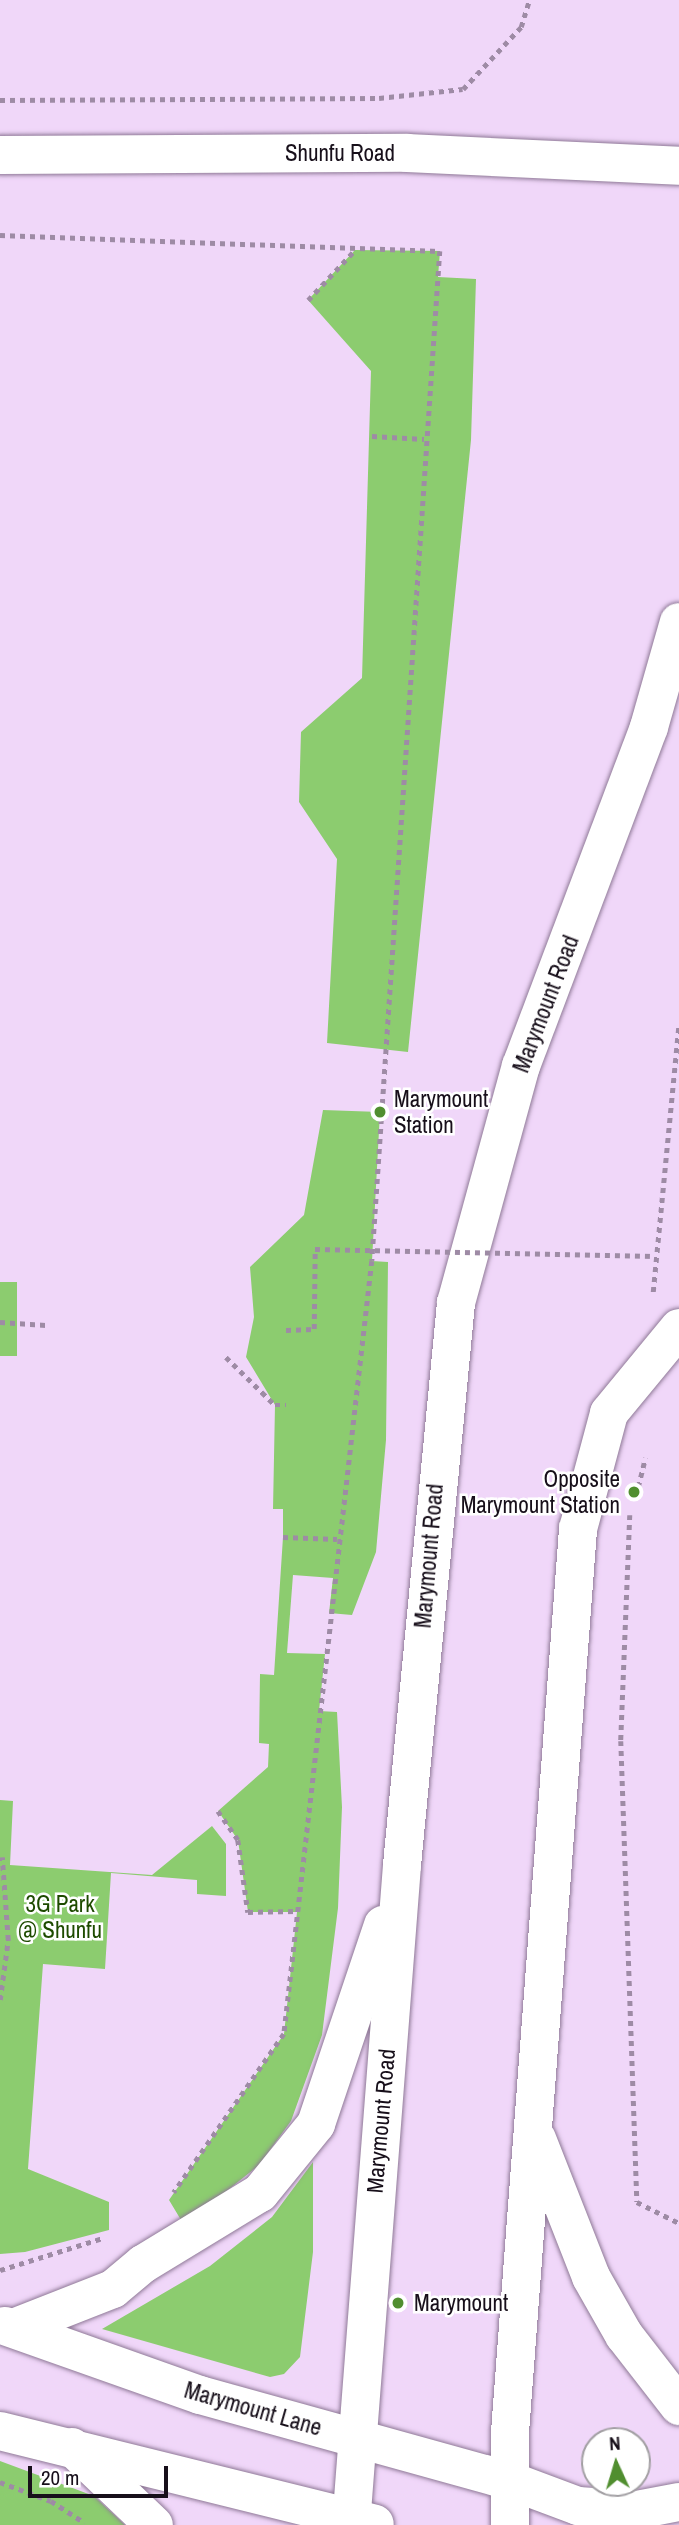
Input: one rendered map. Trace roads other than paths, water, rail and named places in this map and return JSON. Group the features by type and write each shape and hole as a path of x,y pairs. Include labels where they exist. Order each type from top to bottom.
{"main road":[{"name":"Shunfu Road","path":"0,155 407,153 679,166"},
{"name":"Marymount Road","path":"360,2523 357,2439 402,1865 456,1303 522,1066 649,727 679,622"},
{"path":"510,2525 533,2127 556,1865 578,1529 609,1413 679,1328"},
{"path":"8,2326 113,2289 268,2183 316,2124 402,1865"},
{"path":"533,2127 591,2277 624,2335 679,2406"},
{"name":"Marymount Lane","path":"8,2326 200,2395 511,2481 578,2506 637,2510 679,2502"},
{"path":"0,2431 71,2445 360,2523"},
{"path":"71,2445 154,2525"}],"place":[{"name":"Marymount Station","path":"380,1112"},
{"name":"Opposite Marymount Station","path":"634,1492"},
{"name":"Marymount","path":"398,2303"}],"park label":[{"name":"3G Park @ Shunfu","path":"60,1917"}]}
